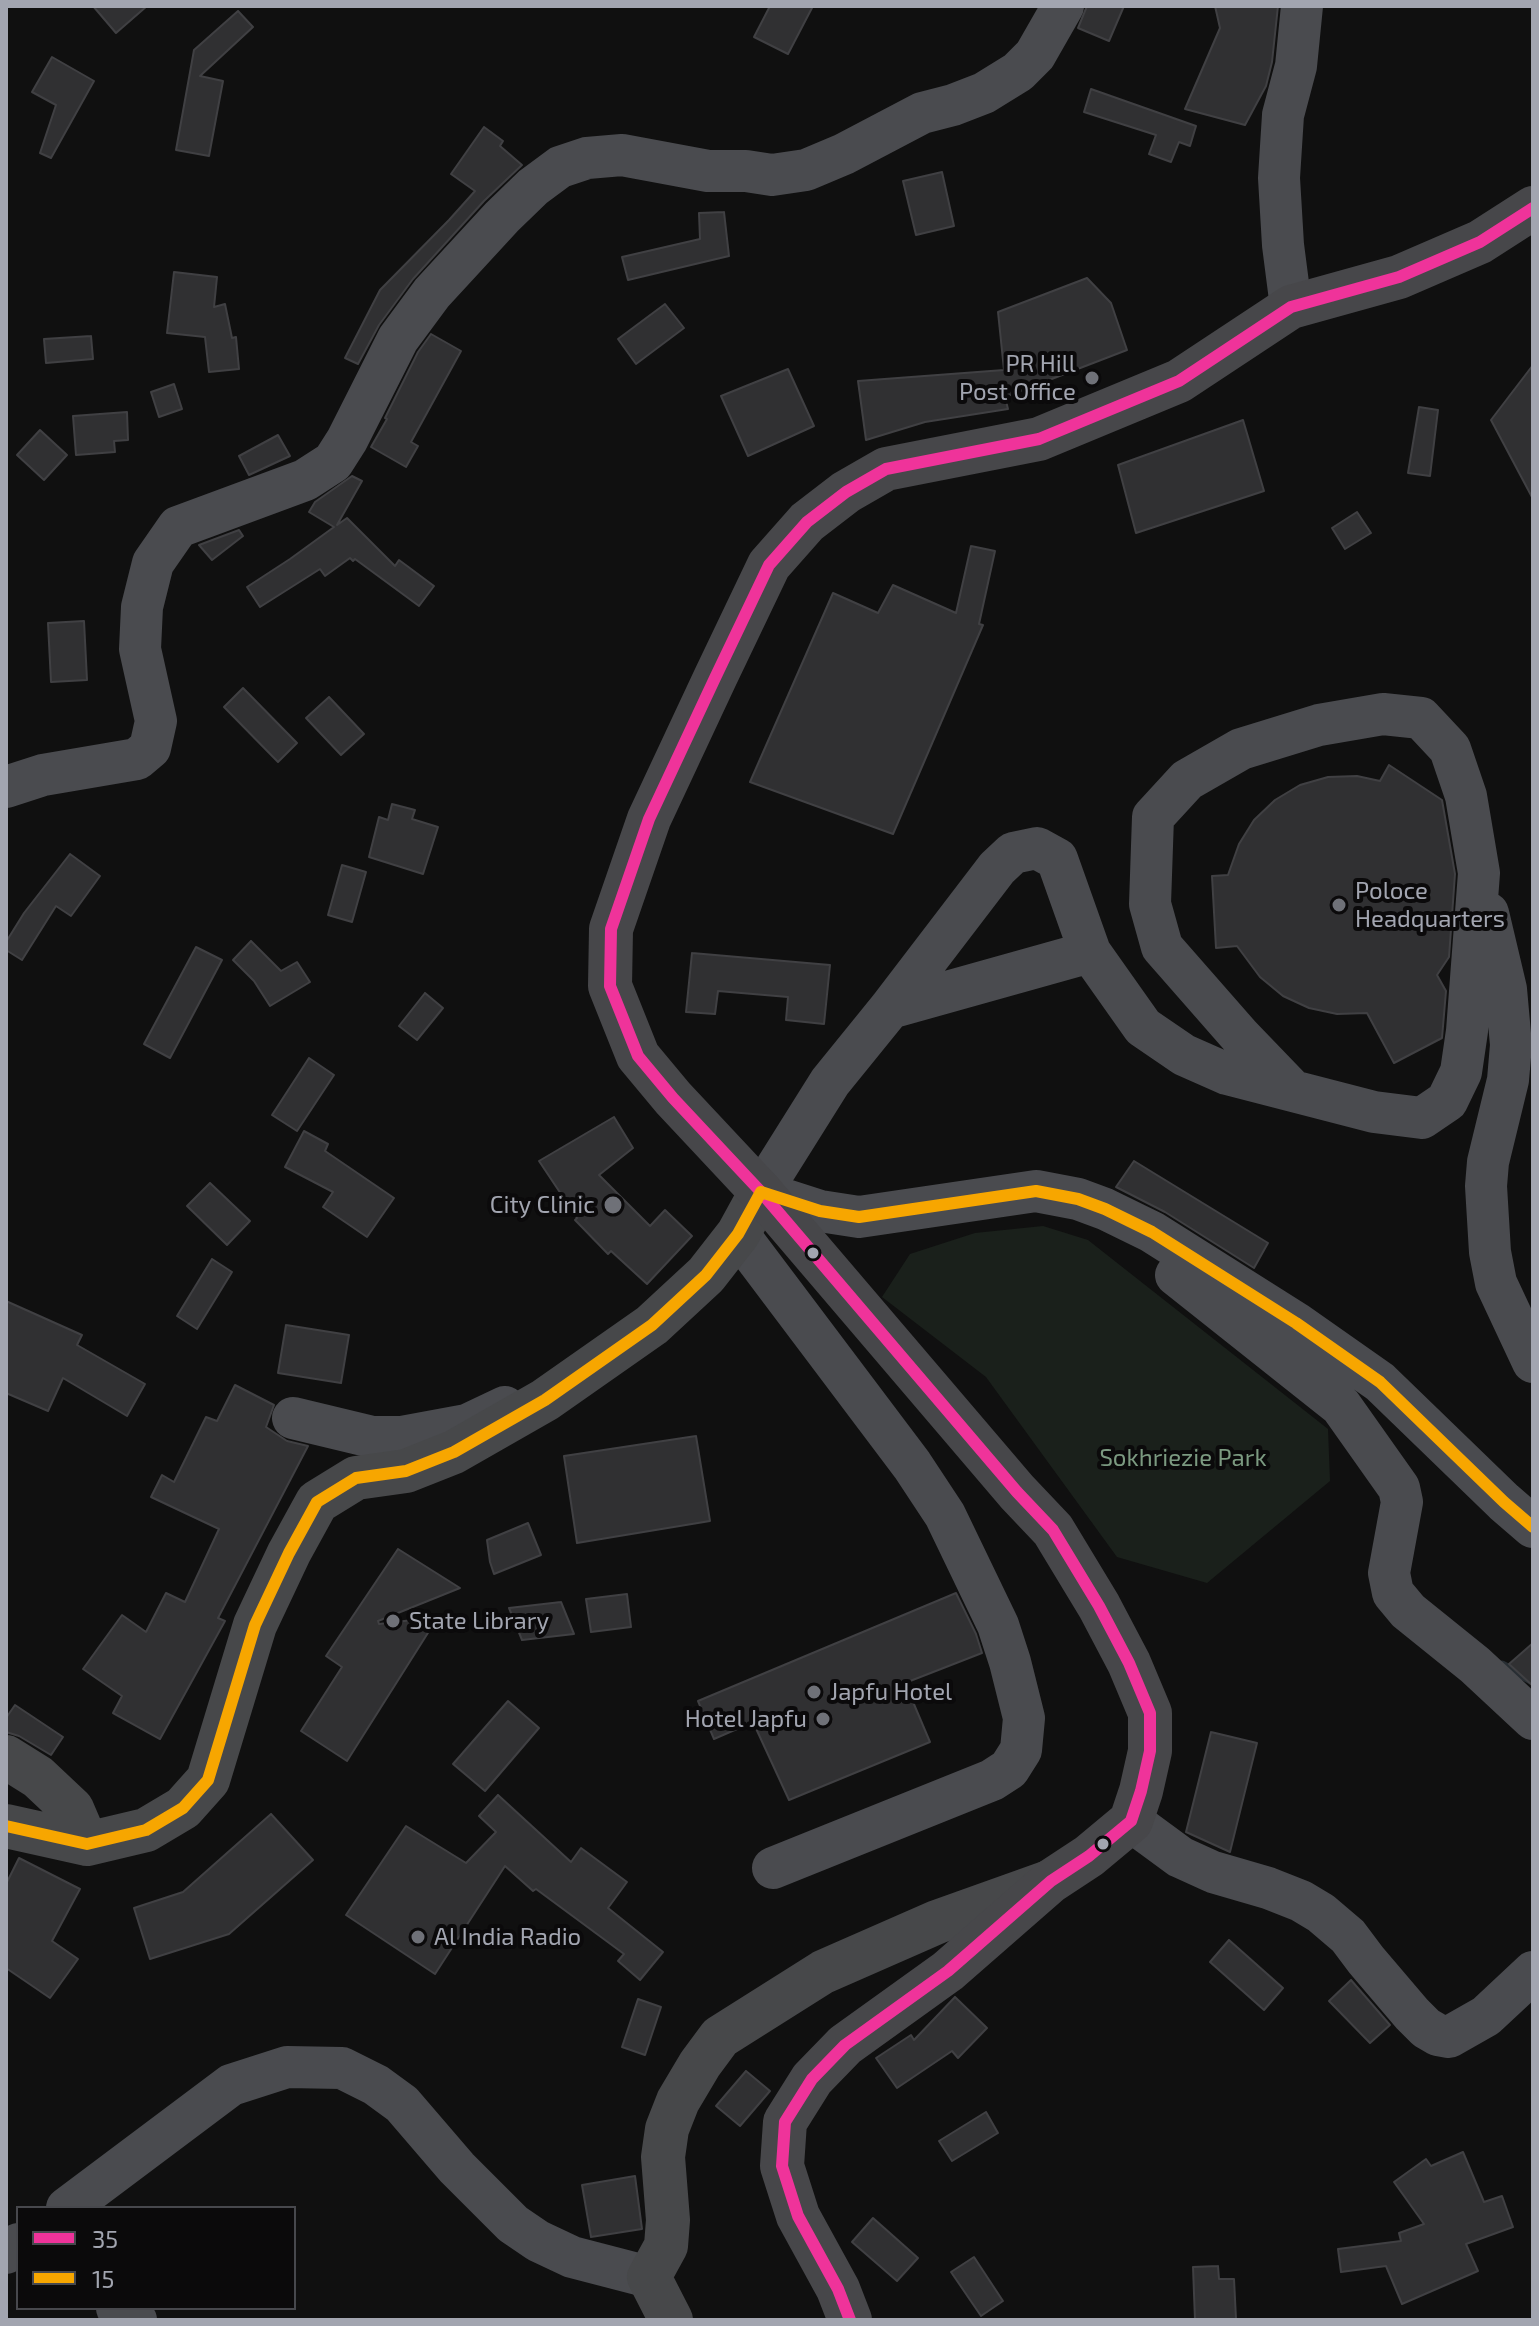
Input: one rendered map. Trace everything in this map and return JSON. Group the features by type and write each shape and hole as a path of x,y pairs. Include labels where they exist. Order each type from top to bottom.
{"highway":[{"path":"850,2320 838,2289 798,2216 782,2166 785,2122 812,2079 845,2045 948,1971 1051,1881 1089,1856 1131,1821 1150,1751 1150,1713 1129,1663 1099,1606 1053,1530 1017,1492 761,1192 638,1056 610,986 611,929 649,819 769,565 807,522 846,492 886,469 1039,439 1179,381 1291,307 1399,277 1480,242 1533,208"}],"main road":[{"path":"6,1826 87,1844 146,1830 183,1808 208,1780 255,1625 317,1502 356,1478 406,1471 454,1452 545,1400 652,1325 706,1275 738,1234 761,1192"},
{"path":"6,1757 38,1777 72,1809 87,1844"},
{"path":"671,2320 649,2277 666,2246 668,2220 663,2157 667,2129 678,2101 720,2037 823,1972 937,1922 1051,1881"}],"street":[{"path":"6,787 43,775 137,759 150,748 156,721 140,649 142,607 153,563 178,527 305,480 333,462 398,339 432,293 502,217 533,187 560,167 587,158 622,155 708,171 772,175 806,170 922,113 984,93 1018,72 1035,55 1063,6"},
{"path":"1291,307 1279,178 1283,115 1296,66 1302,6"},
{"path":"1292,1090 1162,947 1150,904 1153,817 1187,780 1241,749 1319,725 1383,714 1421,718 1450,749 1466,796 1479,873 1506,989 1511,1045 1508,1080 1488,1162 1486,1186 1490,1252 1496,1283 1533,1362"},
{"path":"1479,873 1461,1072 1447,1101 1422,1118 1374,1112 1227,1074 1184,1055 1143,1027 1090,952 1057,859 1037,848 1013,853 997,868 830,1082 761,1192 820,1211 859,1217 1036,1191 1078,1199 1105,1209 1152,1232 1296,1323 1380,1382 1533,1527"},
{"path":"890,1008 1090,952"},
{"path":"1105,1209 1137,1244 1341,1406 1399,1488 1402,1502 1389,1573 1393,1593 1408,1611 1475,1665 1533,1719"},
{"path":"738,1234 912,1465 945,1515 998,1625 1024,1718 1021,1750 1009,1769 992,1780 773,1868"},
{"path":"293,1418 372,1437 402,1437 467,1425 506,1406 570,1382"},
{"path":"1131,1821 1180,1857 1213,1872 1301,1901 1321,1913 1348,1936 1394,1994 1426,2028 1438,2035 1449,2037 1486,2016 1533,1972"},
{"path":"70,2206 231,2085 287,2067 342,2068 376,2085 402,2104 457,2168 513,2224 538,2241 572,2257 649,2277"}],"green space":[{"name":"Sokhriezie Park","path":"1043,1226 1088,1240 1328,1429 1330,1481 1207,1583 1117,1557 986,1377 882,1297 910,1254 975,1233"}],"building":[{"path":"93,6 147,6 116,33"},
{"path":"770,6 813,6 788,54 754,37"},
{"path":"1087,6 1124,6 1109,41 1078,28"},
{"path":"1215,6 1278,6 1266,86 1245,125 1185,109 1220,28"},
{"path":"238,11 253,27 200,76 223,81 209,156 176,150 194,50"},
{"path":"52,57 94,81 51,158 40,153 56,105 32,92"},
{"path":"1091,89 1196,126 1190,146 1179,142 1171,162 1149,154 1156,135 1084,112"},
{"path":"484,127 503,141 500,146 522,165 484,201 413,279 379,325 358,364 345,358 380,290 475,191 451,174"},
{"path":"942,172 954,226 916,235 903,181"},
{"path":"724,212 729,256 628,280 622,257 700,239 699,213"},
{"path":"174,272 217,277 214,307 225,304 232,338 236,337 239,369 209,372 205,337 167,333"},
{"path":"1087,278 1111,303 1127,350 1005,397 1008,409 925,422 866,440 858,381 1004,370 998,312"},
{"path":"665,304 684,328 636,364 618,339"},
{"path":"431,334 461,351 411,442 418,446 406,467 371,447 418,352"},
{"path":"91,336 93,359 46,363 44,339"},
{"path":"1533,365 1533,499 1491,420"},
{"path":"788,369 814,426 748,456 721,396"},
{"path":"174,384 182,409 159,417 151,392"},
{"path":"1419,407 1438,410 1430,476 1408,473"},
{"path":"127,412 128,440 114,441 115,452 76,455 73,416"},
{"path":"1243,420 1264,491 1136,533 1118,465"},
{"path":"40,430 67,455 44,480 17,455"},
{"path":"278,435 290,456 249,475 239,456"},
{"path":"352,476 362,481 337,525 347,518 395,566 399,560 434,586 419,606 350,558 325,576 320,569 260,607 247,587 334,527 309,512 315,502"},
{"path":"1357,512 1371,533 1345,549 1332,528"},
{"path":"239,530 243,536 212,560 199,545"},
{"path":"971,546 995,551 979,624 983,625 893,834 750,782 833,593 878,613 893,585 956,613"},
{"path":"84,621 87,680 51,682 48,623"},
{"path":"243,688 297,743 278,762 224,707"},
{"path":"329,697 364,734 341,755 306,718"},
{"path":"1389,765 1442,800 1455,874 1449,957 1437,975 1446,991 1442,1038 1394,1063 1367,1013 1337,1014 1309,1008 1283,996 1260,977 1237,946 1216,948 1212,876 1228,875 1239,844 1254,820 1275,800 1300,785 1328,777 1357,776 1380,781"},
{"path":"392,804 415,810 412,819 438,827 423,874 369,857 379,817 388,820"},
{"path":"70,854 100,876 71,916 56,906 22,960 6,950 6,942 24,913"},
{"path":"342,865 366,872 352,922 328,915"},
{"path":"251,941 281,971 297,962 310,982 270,1006 254,981 233,960"},
{"path":"196,947 222,960 170,1058 144,1044"},
{"path":"692,953 830,965 824,1024 786,1020 788,997 718,991 715,1014 686,1012"},
{"path":"425,993 443,1008 417,1040 399,1026"},
{"path":"309,1058 334,1075 297,1131 272,1115"},
{"path":"614,1117 633,1148 599,1175 650,1226 665,1210 692,1236 647,1284 611,1251 608,1254 575,1220 577,1218 539,1161"},
{"path":"304,1131 328,1144 325,1151 394,1198 367,1237 323,1207 333,1192 285,1167"},
{"path":"1134,1161 1268,1243 1254,1268 1165,1212 1116,1187"},
{"path":"210,1183 250,1221 227,1245 187,1206"},
{"path":"212,1259 232,1272 197,1329 177,1316"},
{"path":"6,1301 82,1335 77,1345 145,1384 127,1416 63,1378 48,1411 6,1393"},
{"path":"286,1325 349,1335 341,1383 278,1373"},
{"path":"235,1385 274,1405 266,1427 287,1441 308,1446 218,1618 225,1621 160,1739 113,1713 122,1696 83,1669 122,1615 146,1632 166,1593 185,1602 219,1529 151,1497 162,1475 174,1482 206,1417 217,1421"},
{"path":"696,1436 710,1521 577,1543 564,1456"},
{"path":"528,1523 541,1555 494,1574 487,1540"},
{"name":"State Library","path":"398,1549 460,1588 378,1621 379,1624 438,1617 347,1761 301,1731 342,1667 326,1656"},
{"name":"Japfu Hotel","path":"956,1593 982,1653 905,1683 930,1742 789,1800 753,1722 714,1739 698,1701"},
{"path":"627,1594 631,1627 591,1632 586,1599"},
{"path":"561,1602 574,1634 522,1640 509,1608"},
{"path":"1533,1643 1533,1686 1509,1664"},
{"path":"508,1701 539,1728 485,1791 453,1764"},
{"path":"15,1705 63,1737 51,1755 6,1732 6,1718"},
{"path":"1211,1732 1257,1743 1230,1852 1186,1832"},
{"path":"498,1795 571,1862 581,1848 627,1882 608,1908 663,1952 640,1980 618,1961 624,1954 536,1889 533,1891 505,1866 435,1974 346,1915 406,1826 466,1863 496,1832 479,1816"},
{"path":"271,1814 313,1860 229,1934 150,1959 134,1908 183,1892"},
{"path":"19,1858 80,1889 52,1941 78,1959 50,1998 6,1968 6,1884"},
{"path":"1229,1940 1283,1988 1264,2010 1210,1962"},
{"path":"1351,1980 1390,2025 1370,2043 1329,2001"},
{"path":"955,1997 987,2028 958,2058 952,2051 897,2088 876,2058 911,2035 914,2040"},
{"path":"638,1999 661,2007 645,2055 622,2047"},
{"path":"746,2071 770,2091 740,2126 716,2106"},
{"path":"986,2112 998,2133 952,2161 939,2141"},
{"path":"1463,2152 1484,2202 1502,2196 1513,2227 1466,2244 1478,2271 1402,2304 1386,2266 1341,2272 1338,2249 1401,2241 1399,2233 1424,2224 1394,2182 1426,2159 1431,2166"},
{"path":"635,2176 642,2229 591,2237 582,2185"},
{"path":"873,2218 918,2258 897,2281 852,2242"},
{"path":"974,2257 1003,2301 981,2316 951,2272"},
{"path":"1218,2266 1219,2279 1234,2279 1236,2319 1195,2320 1193,2267"}],"waterway":[{"path":"1502,1665 1533,1681"}],"transit line":[{"name":"35","path":"850,2320 838,2289 798,2216 782,2166 785,2122 812,2079 845,2045 948,1971 1051,1881 1089,1856 1131,1821 1150,1751 1150,1713 1129,1663 1099,1606 1053,1530 1017,1492 761,1192 638,1056 610,986 611,929 649,819 769,565 807,522 846,492 886,469 1039,439 1179,381 1291,307 1399,277 1480,242 1533,208"},
{"name":"15","path":"6,1826 87,1844 146,1830 183,1808 208,1780 255,1625 317,1502 356,1478 406,1471 454,1452 545,1400 652,1325 706,1275 738,1234 761,1192 820,1211 859,1217 1036,1191 1078,1199 1105,1209 1152,1232 1296,1323 1380,1382 1533,1527"}],"place":[{"name":"PR Hill Post Office","path":"1092,378"},
{"name":"Poloce Headquarters","path":"1339,905"},
{"name":"City Clinic","path":"613,1205"},
{"name":"State Library","path":"393,1621"},
{"name":"Japfu Hotel","path":"814,1692"},
{"name":"Hotel Japfu","path":"823,1719"},
{"name":"Al India Radio","path":"418,1937"}]}
